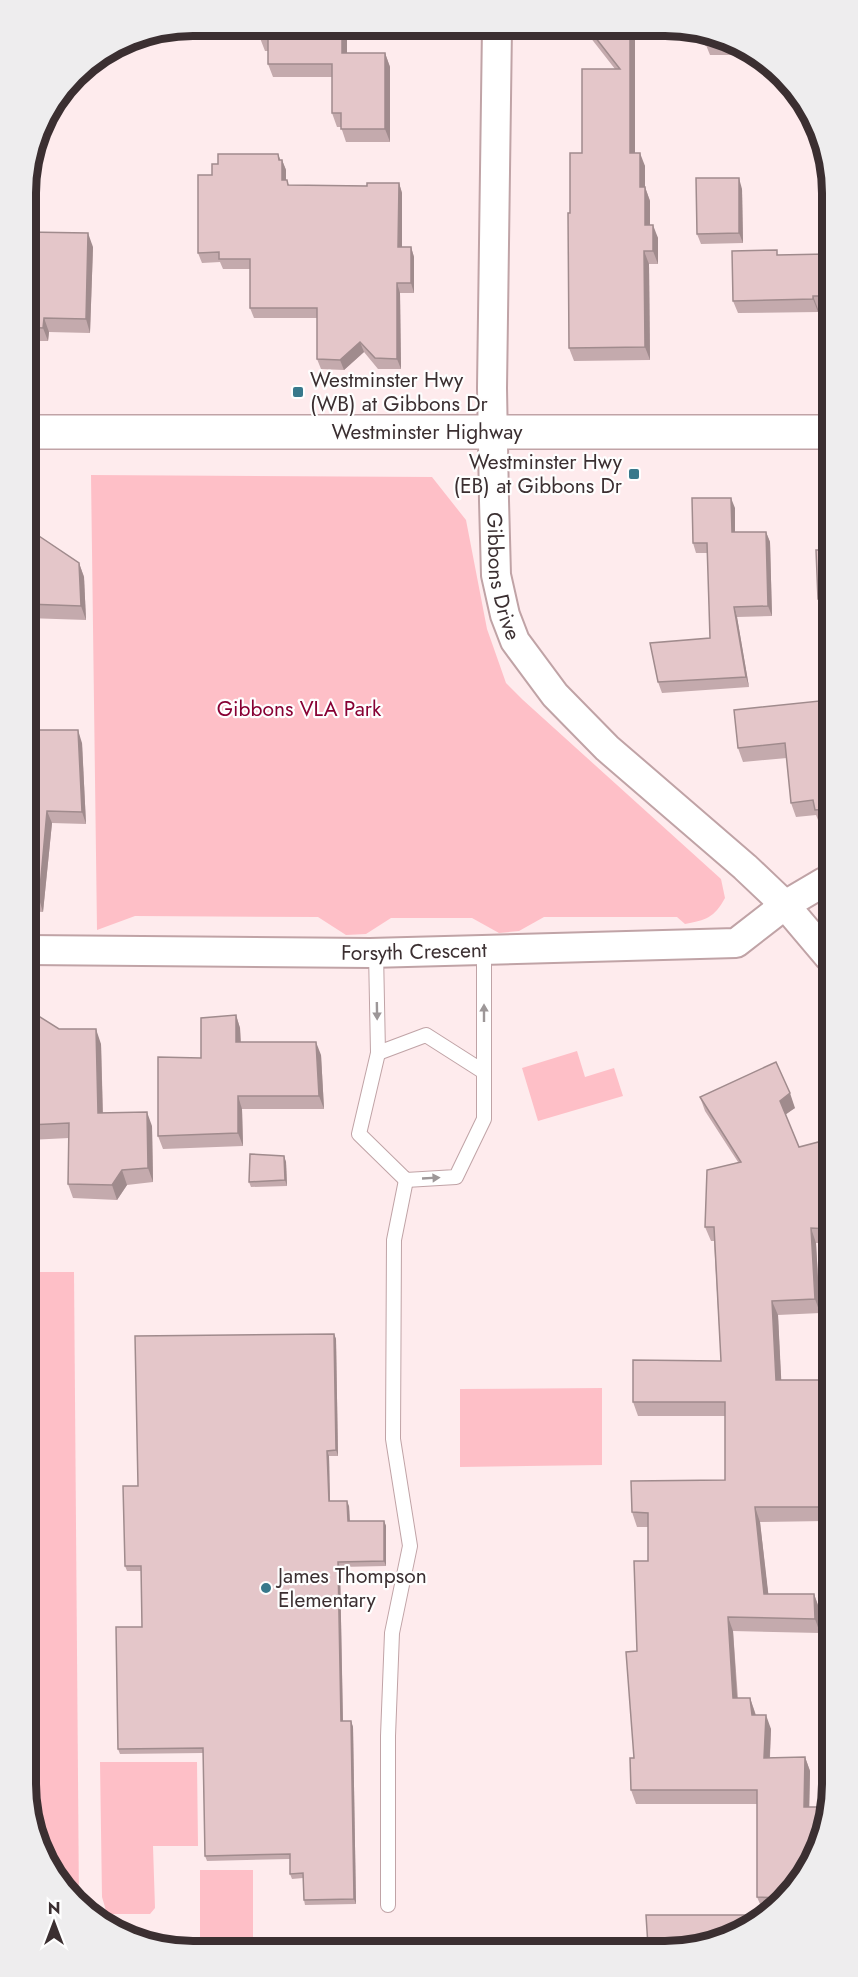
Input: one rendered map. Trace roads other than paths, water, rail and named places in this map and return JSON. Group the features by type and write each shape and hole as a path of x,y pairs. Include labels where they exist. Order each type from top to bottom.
{"main road":[{"name":"Westminster Highway","path":"36,432 494,434 822,432"}],"street":[{"name":"Gibbons Drive","path":"497,36 492,388 496,575 505,615 515,641 555,695 607,748 745,867 785,905 822,949"},
{"name":"Forsyth Crescent","path":"36,950 376,952 736,943 785,905 822,883"}],"lane":[{"path":"376,952 378,1053 359,1134 406,1180 456,1177 484,1119 484,950"},
{"path":"378,1053 426,1035 484,1072"},
{"path":"388,1905 388,1736 392,1633 410,1546 393,1439 394,1240 406,1180"}],"place":[{"name":"Westminster Hwy (WB) at Gibbons Dr","path":"298,392"},
{"name":"Westminster Hwy (EB) at Gibbons Dr","path":"634,474"},
{"name":"James Thompson Elementary","path":"266,1588"}],"park label":[{"name":"Gibbons VLA Park","path":"299,709"}]}
